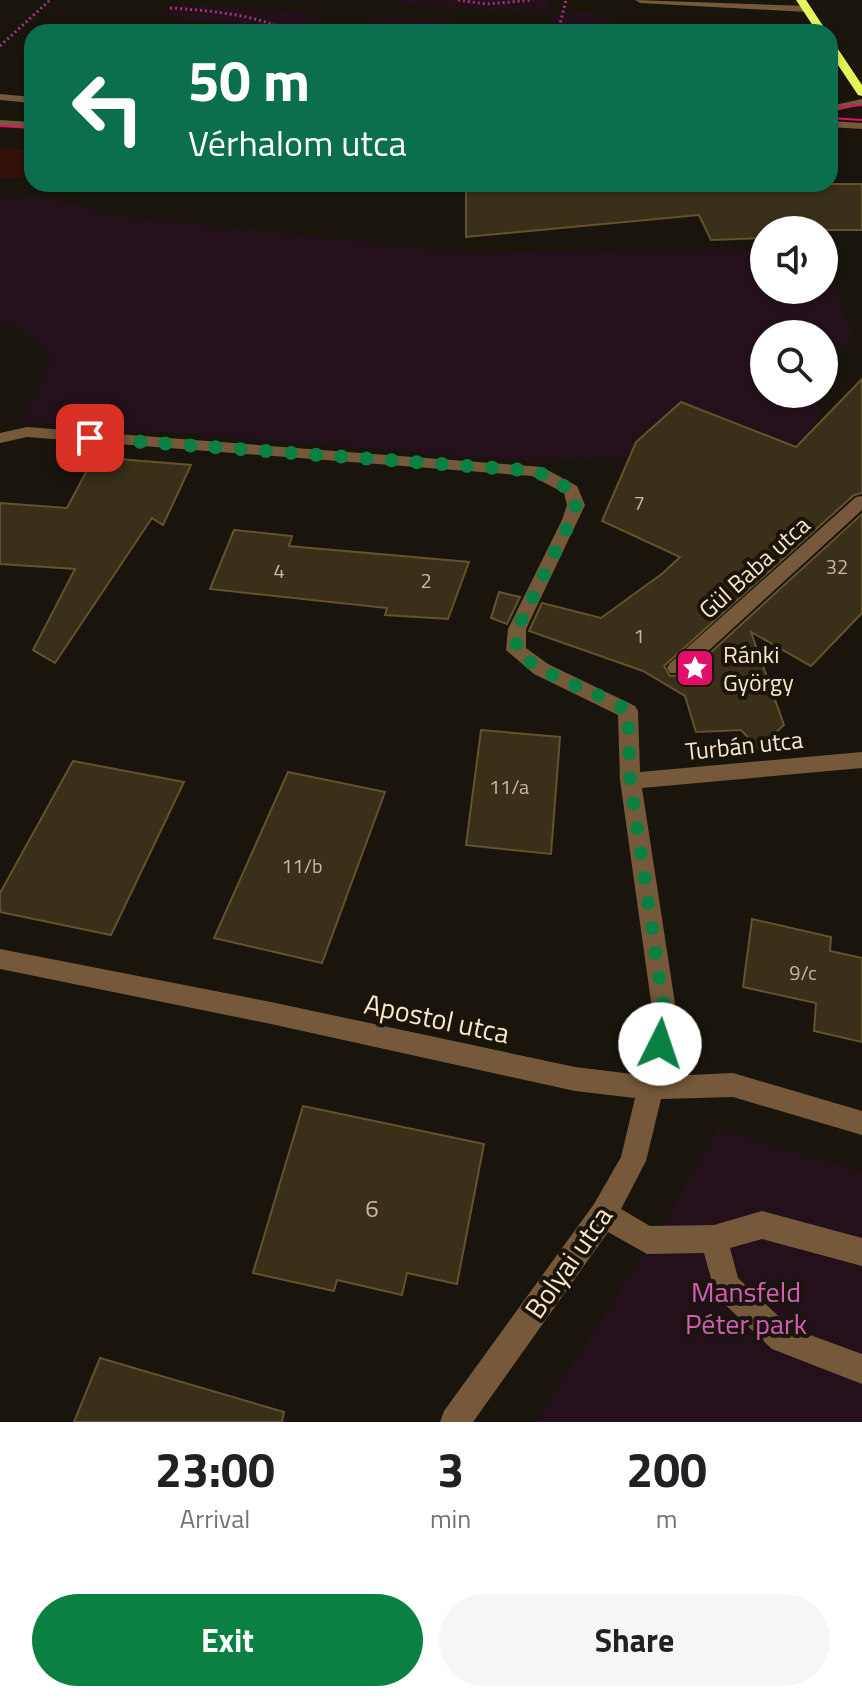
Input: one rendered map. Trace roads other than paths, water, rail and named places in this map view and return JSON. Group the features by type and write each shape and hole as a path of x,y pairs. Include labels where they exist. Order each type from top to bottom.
{"main road":[{"path":"804,5 817,24"},
{"path":"838,57 862,93"}],"street":[{"path":"640,0 804,5"},
{"path":"0,97 24,99"},
{"path":"838,106 862,102"},
{"path":"0,123 24,124"},
{"path":"838,124 862,126"},
{"name":"Bolyai utca","path":"0,438 27,432 536,471 571,490 576,505 517,629 516,650 532,666 605,697 628,711 630,780 666,1023 633,1161 604,1214 455,1422"},
{"name":"Gül Baba utca","path":"677,668 862,501"},
{"name":"Turbán utca","path":"630,780 659,780 862,760"},
{"name":"Apostol utca","path":"0,959 271,1013 575,1079 649,1088 733,1085 862,1123"},
{"path":"604,1214 647,1240 714,1239 762,1225 862,1252"},
{"path":"714,1239 726,1286 782,1339 862,1369"}],"tram line":[{"path":"838,107 862,105"},
{"path":"838,118 862,120"},
{"path":"0,126 24,128"}],"place":[{"name":"Ránki György","path":"695,668"}],"park label":[{"name":"Mansfeld Péter park","path":"746,1307"}]}
